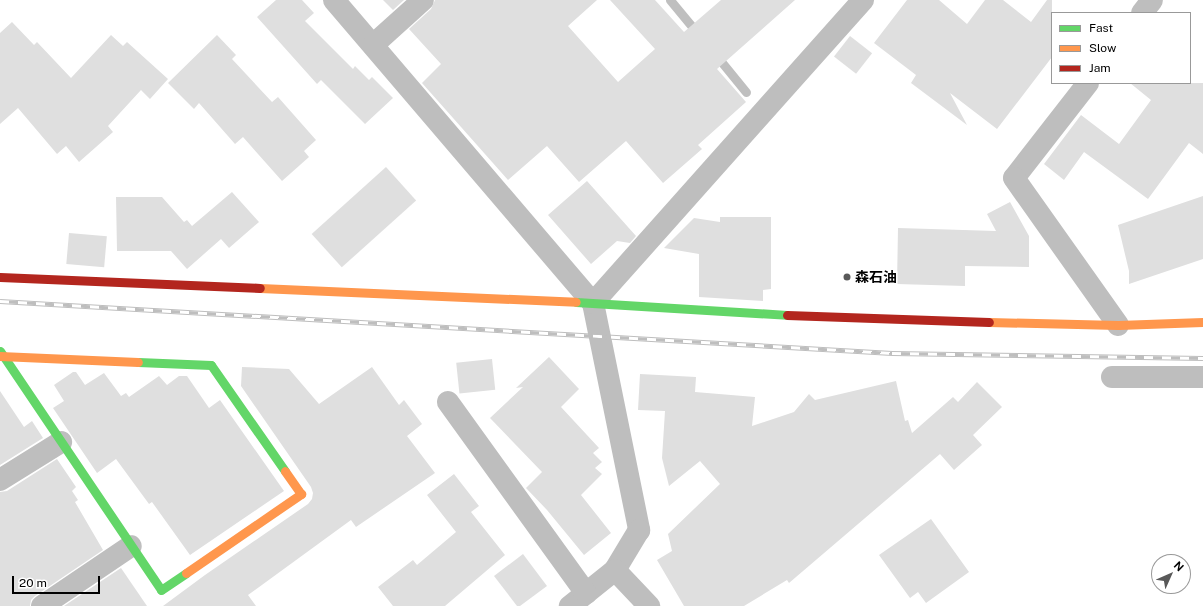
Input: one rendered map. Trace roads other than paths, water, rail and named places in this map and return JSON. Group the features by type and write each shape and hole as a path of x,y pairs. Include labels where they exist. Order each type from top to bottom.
{"street":[{"path":"334,0 593,303 639,530 615,570 570,606"},
{"path":"373,45 422,0"},
{"path":"593,303 863,0"},
{"path":"1143,12 1152,0"},
{"path":"1087,84 1014,178 1118,325"},
{"path":"0,276 593,303 823,317 1118,325 1203,322"},
{"path":"1,355 211,365 301,494 161,590 1,355"},
{"path":"1112,377 1203,377"},
{"path":"448,402 586,593"},
{"path":"0,480 61,442"},
{"path":"42,606 130,546"},
{"path":"615,570 649,606"}],"waterway":[{"path":"670,0 699,35"},
{"path":"715,54 746,92"}],"railway":[{"path":"0,301 892,353 1203,358"}],"place":[{"name":"森石油","path":"847,277"}]}
